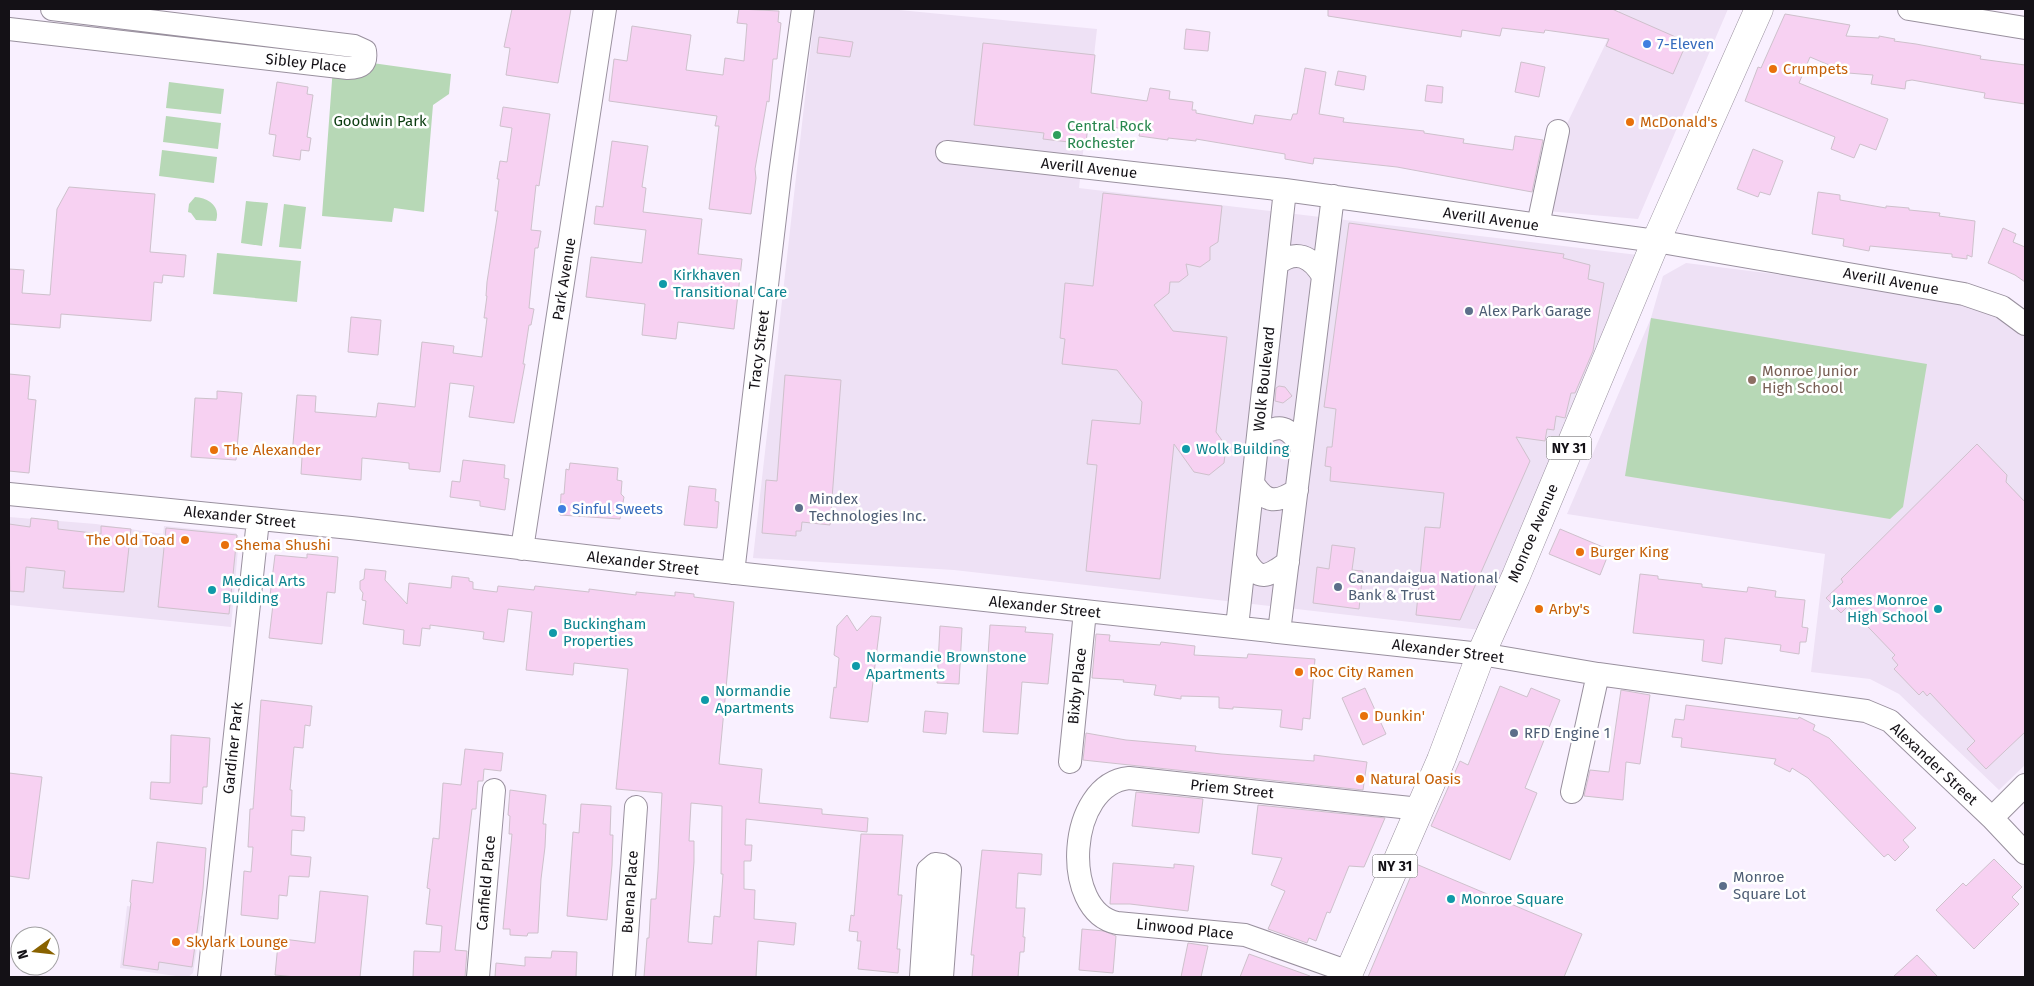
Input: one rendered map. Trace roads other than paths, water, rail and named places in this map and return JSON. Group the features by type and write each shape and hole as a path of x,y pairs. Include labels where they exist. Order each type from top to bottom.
{"main road":[{"name":"Monroe Avenue","path":"1348,975 1420,809 1481,654 1516,576 1656,241 1759,9"}],"street":[{"name":"Sibley Place","path":"9,29 348,68 358,68 364,64 366,58 365,51 354,46 52,9"},
{"name":"Park Avenue","path":"522,549 605,9"},
{"name":"Tracy Street","path":"733,573 780,175 803,9"},
{"path":"1909,9 2025,28"},
{"path":"1538,225 1558,131"},
{"name":"Averill Avenue","path":"947,152 1333,196 1656,241 1964,294 2002,307 2025,324"},
{"name":"Wolk Boulevard","path":"1237,627 1285,190"},
{"path":"1279,632 1333,196"},
{"path":"1277,264 1290,256 1300,255 1317,266 1323,276"},
{"path":"1258,436 1269,429 1278,427 1294,434 1302,446"},
{"path":"1253,483 1263,497 1270,500 1297,490"},
{"name":"Alexander Street","path":"9,494 351,528 733,573 1481,654 1598,674 1866,711 1890,721 1992,818 2025,853"},
{"name":"Gardiner Park","path":"209,977 258,520"},
{"path":"1245,558 1251,570 1259,575 1266,576 1277,571 1288,562"},
{"name":"Bixby Place","path":"1070,762 1084,611"},
{"path":"1572,792 1598,674"},
{"name":"Priem Street","path":"1080,838 1087,810 1094,798 1104,787 1120,779 1129,778 1420,809"},
{"path":"1992,818 2025,785"},
{"name":"Canfield Place","path":"478,977 494,790"},
{"name":"Buena Place","path":"624,977 636,807"},
{"name":"Linwood Place","path":"1080,838 1079,860 1083,886 1094,910 1109,921 1245,935 1348,975"},
{"path":"921,977 933,954 942,977"}],"place":[{"name":"7-Eleven","path":"1647,44"},
{"name":"Crumpets","path":"1773,69"},
{"name":"McDonald's","path":"1630,122"},
{"name":"Central Rock Rochester","path":"1057,135"},
{"name":"Kirkhaven Transitional Care","path":"663,284"},
{"name":"Alex Park Garage","path":"1469,311"},
{"name":"Monroe Junior High School","path":"1752,380"},
{"name":"Wolk Building","path":"1186,449"},
{"name":"The Alexander","path":"214,450"},
{"name":"Mindex Technologies Inc.","path":"799,508"},
{"name":"Sinful Sweets","path":"562,509"},
{"name":"The Old Toad","path":"185,540"},
{"name":"Shema Shushi","path":"225,545"},
{"name":"Burger King","path":"1580,552"},
{"name":"Canandaigua National Bank & Trust","path":"1338,587"},
{"name":"Medical Arts Building","path":"212,590"},
{"name":"Arby's","path":"1539,609"},
{"name":"James Monroe High School","path":"1938,609"},
{"name":"Buckingham Properties","path":"553,633"},
{"name":"Normandie Brownstone Apartments","path":"856,666"},
{"name":"Roc City Ramen","path":"1299,672"},
{"name":"Normandie Apartments","path":"705,700"},
{"name":"Dunkin'","path":"1364,716"},
{"name":"RFD Engine 1","path":"1514,733"},
{"name":"Natural Oasis","path":"1360,779"},
{"name":"Monroe Square Lot","path":"1723,886"},
{"name":"Monroe Square","path":"1451,899"},
{"name":"Skylark Lounge","path":"176,942"}],"park label":[{"name":"Goodwin Park","path":"380,121"}]}
